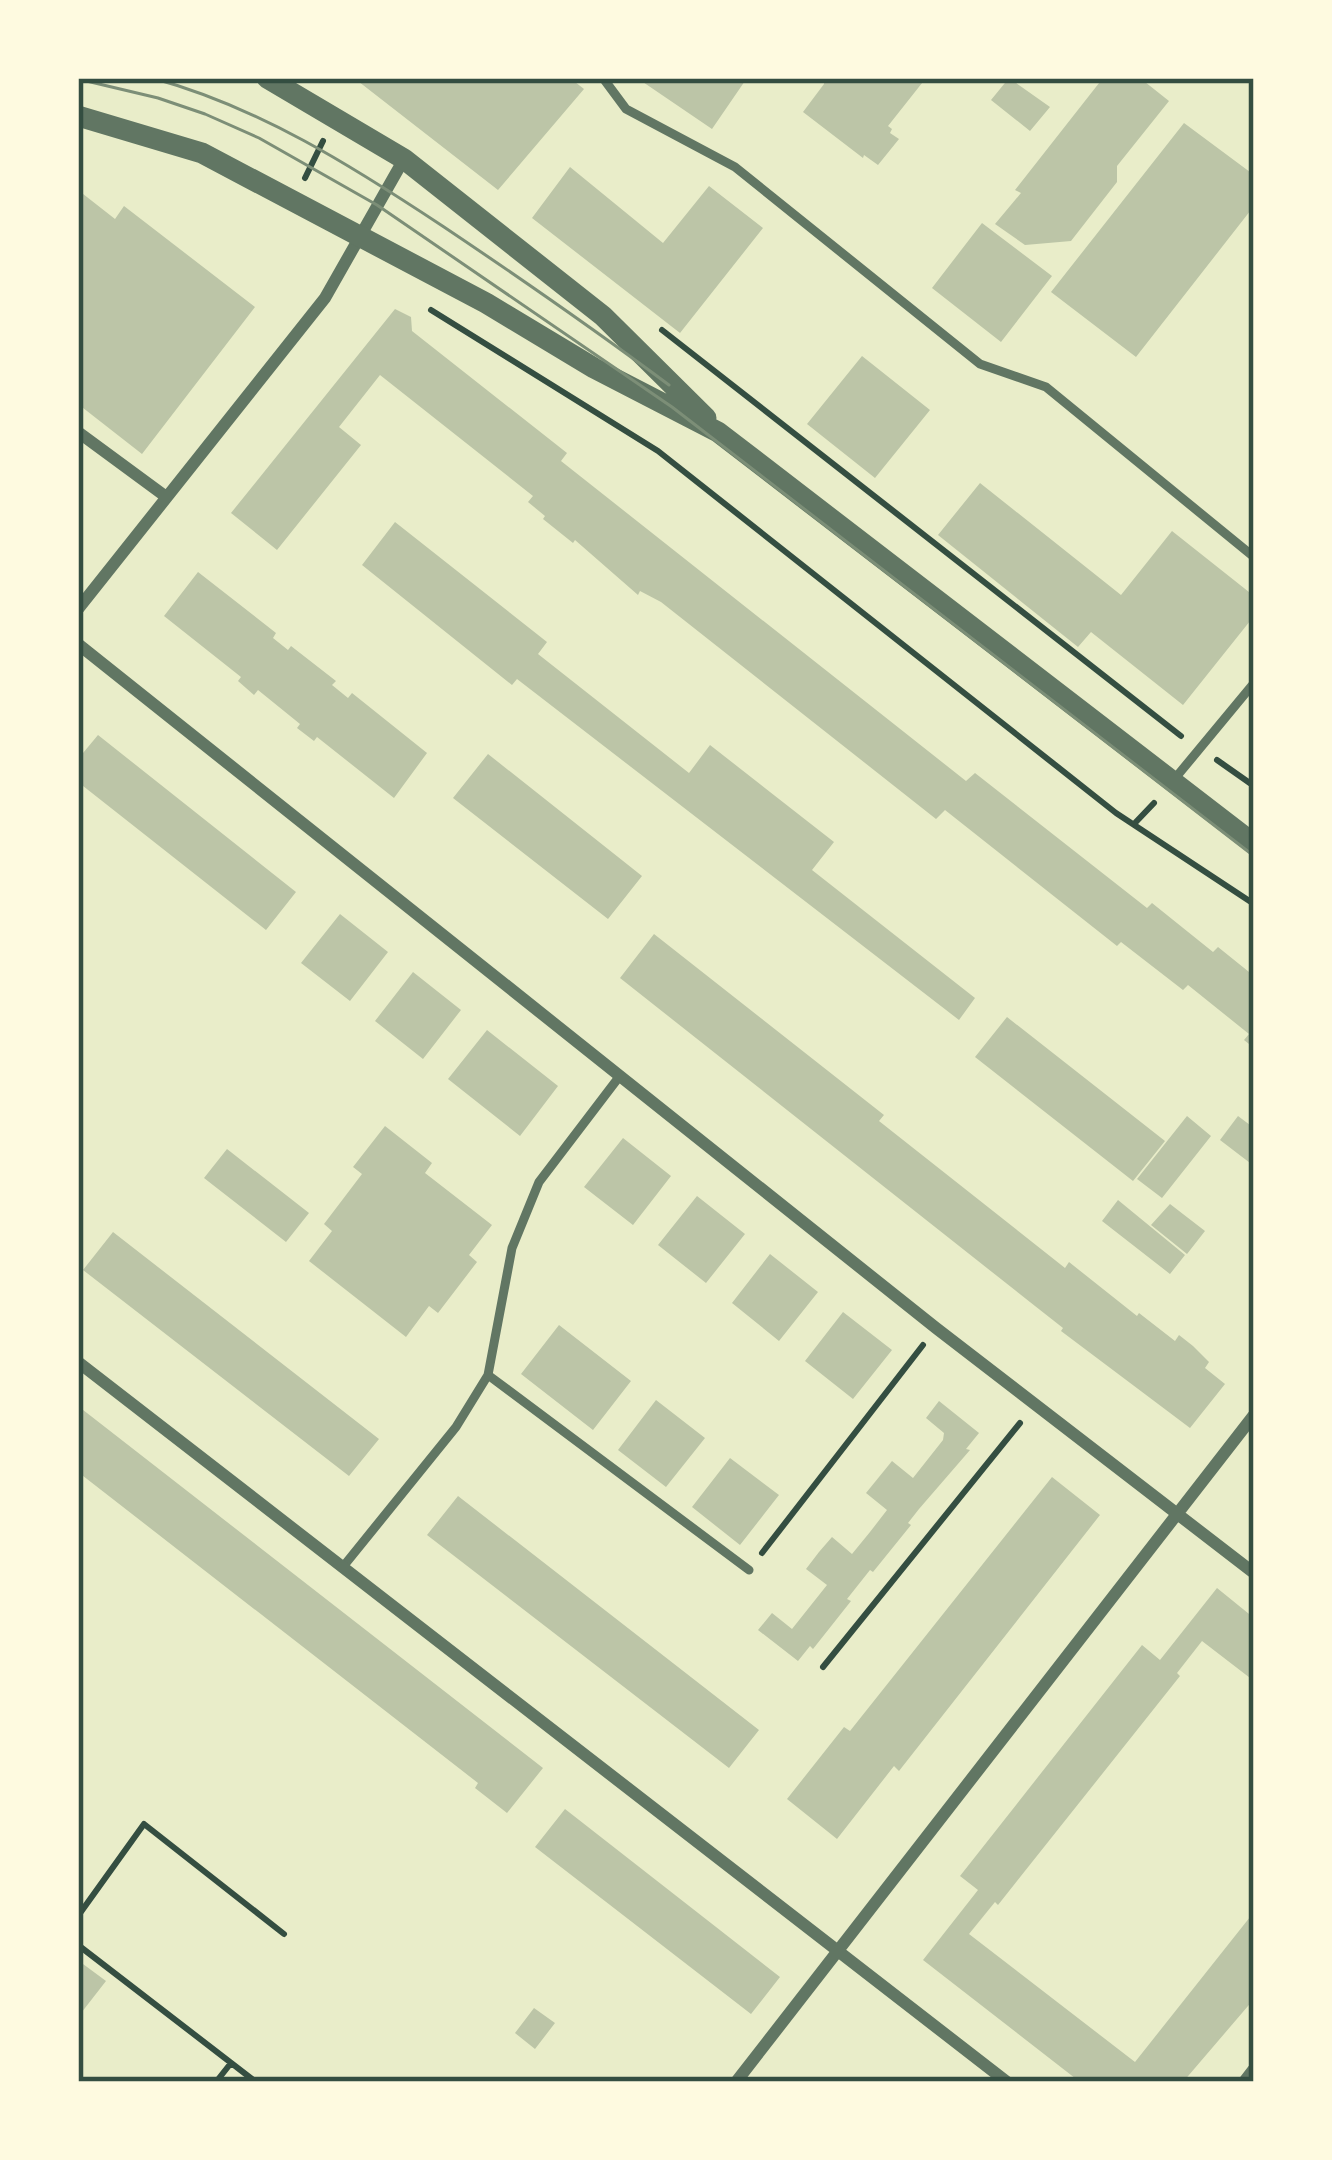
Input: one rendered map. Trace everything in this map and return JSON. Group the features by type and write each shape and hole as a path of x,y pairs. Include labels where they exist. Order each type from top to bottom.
{"street":[{"path":"267,78 404,159 603,316 718,432 1254,844"},
{"path":"78,116 202,153 718,432"},
{"path":"78,609 325,298 404,159"},
{"path":"78,432 166,496"},
{"path":"78,644 936,1328 1254,1573"},
{"path":"78,1362 1007,2082"},
{"path":"736,2082 1254,1415"},
{"path":"1244,2082 1254,2069"}],"lane":[{"path":"603,78 626,109 735,167 980,364 1046,387 1254,557"},
{"path":"1172,782 1254,683"},
{"path":"342,1568 456,1427 488,1375 512,1248 539,1182 619,1077"},
{"path":"488,1375 749,1570"}],"path":[{"path":"294,200 336,116"},
{"path":"416,301 658,451 1116,813 1254,904"},
{"path":"654,324 1152,716 1254,786"},
{"path":"749,1570 936,1328"},
{"path":"823,1667 1036,1404"},
{"path":"78,1916 144,1824 284,1934"},
{"path":"78,1945 256,2082"},
{"path":"216,2082 231,2063"}],"building":[{"path":"354,78 570,78 584,89 498,190"},
{"path":"637,78 747,78 712,129"},
{"path":"824,78 926,78 888,126 899,139 878,165 803,112"},
{"path":"1009,78 1050,107 1030,131 991,100"},
{"path":"1103,78 1140,78 1169,101 1117,166 1117,182 1071,241 1025,245 995,224 1021,193 1015,190"},
{"path":"1184,123 1254,175 1254,206 1136,357 1051,292"},
{"path":"570,167 663,243 709,186 763,228 680,333 532,218"},
{"path":"78,190 115,219 124,206 255,307 142,454 78,404"},
{"path":"982,223 1052,276 1001,342 932,288"},
{"path":"395,309 411,317 412,331 567,453 561,461 966,781 975,773 1147,908 1152,903 1213,952 1218,947 1254,976 1254,1048 1244,1040 1249,1034 1188,985 1183,990 1121,942 1117,946 945,810 936,819 661,602 640,591 638,595 543,519 528,502 533,496 380,375 339,427 361,445 277,550 231,513"},
{"path":"862,356 930,410 875,478 807,424"},
{"path":"980,483 1121,595 1172,531 1254,596 1254,616 1183,705 1091,632 1078,647 938,535"},
{"path":"395,522 547,642 538,654 689,773 710,745 834,842 812,870 975,998 959,1020 517,679 512,685 362,565"},
{"path":"198,572 276,633 273,638 288,650 291,646 336,681 332,685 348,698 352,693 427,753 394,798 317,737 314,741 297,728 300,724 258,690 254,695 238,681 241,677 164,616"},
{"path":"98,735 296,892 266,930 78,782 78,759"},
{"path":"488,754 642,876 608,919 453,798"},
{"path":"340,914 388,952 350,1001 301,963"},
{"path":"654,934 884,1115 879,1121 1065,1268 1069,1262 1137,1316 1139,1313 1175,1341 1179,1335 1193,1346 1209,1362 1205,1368 1225,1384 1190,1428 1061,1331 620,978"},
{"path":"413,972 461,1010 423,1059 375,1021"},
{"path":"1007,1017 1165,1141 1133,1181 975,1057"},
{"path":"487,1030 558,1086 520,1136 448,1079"},
{"path":"1187,1116 1211,1136 1162,1198 1137,1179"},
{"path":"1238,1116 1254,1128 1254,1166 1220,1140"},
{"path":"385,1126 432,1163 425,1173 492,1225 469,1255 477,1262 438,1313 429,1306 406,1337 309,1261 332,1231 324,1224 362,1174 353,1167"},
{"path":"623,1138 671,1176 633,1225 584,1187"},
{"path":"227,1149 309,1213 286,1242 204,1178"},
{"path":"697,1196 745,1234 706,1283 658,1245"},
{"path":"1118,1200 1185,1255 1170,1274 1102,1221"},
{"path":"1170,1204 1205,1231 1187,1254 1151,1225"},
{"path":"113,1232 379,1439 349,1476 83,1270"},
{"path":"770,1254 818,1292 779,1341 732,1303"},
{"path":"843,1312 892,1350 853,1399 805,1361"},
{"path":"559,1325 631,1381 593,1430 521,1374"},
{"path":"656,1400 705,1438 666,1487 618,1450"},
{"path":"939,1401 979,1433 966,1449 970,1450 847,1599 851,1601 813,1649 810,1646 798,1661 758,1630 772,1613 792,1629 827,1585 806,1569 819,1552 832,1537 852,1554 870,1532 887,1510 866,1493 892,1461 913,1478 943,1440 944,1433 926,1418"},
{"path":"78,1406 543,1768 507,1813 475,1788 478,1783 78,1472"},
{"path":"730,1458 779,1495 740,1545 692,1507"},
{"path":"1052,1477 1100,1515 899,1771 894,1766 837,1839 787,1799 844,1727 850,1731"},
{"path":"458,1496 759,1730 729,1768 427,1535"},
{"path":"1217,1588 1254,1618 1254,1681 1202,1641 1177,1673 1180,1676 998,1905 995,1902 969,1934 1135,2062 1254,1912 1254,1999 1183,2082 1080,2082 923,1960 978,1890 960,1876 1142,1645 1160,1660"},
{"path":"565,1809 780,1977 751,2014 535,1847"},
{"path":"83,1964 106,1981 78,2017 78,1971"},
{"path":"534,2008 555,2023 535,2049 515,2033"}],"tram line":[{"path":"152,78 230,105 339,161 501,265 669,385"},
{"path":"78,79 205,114 259,138 377,205 672,407 1254,856"}]}
